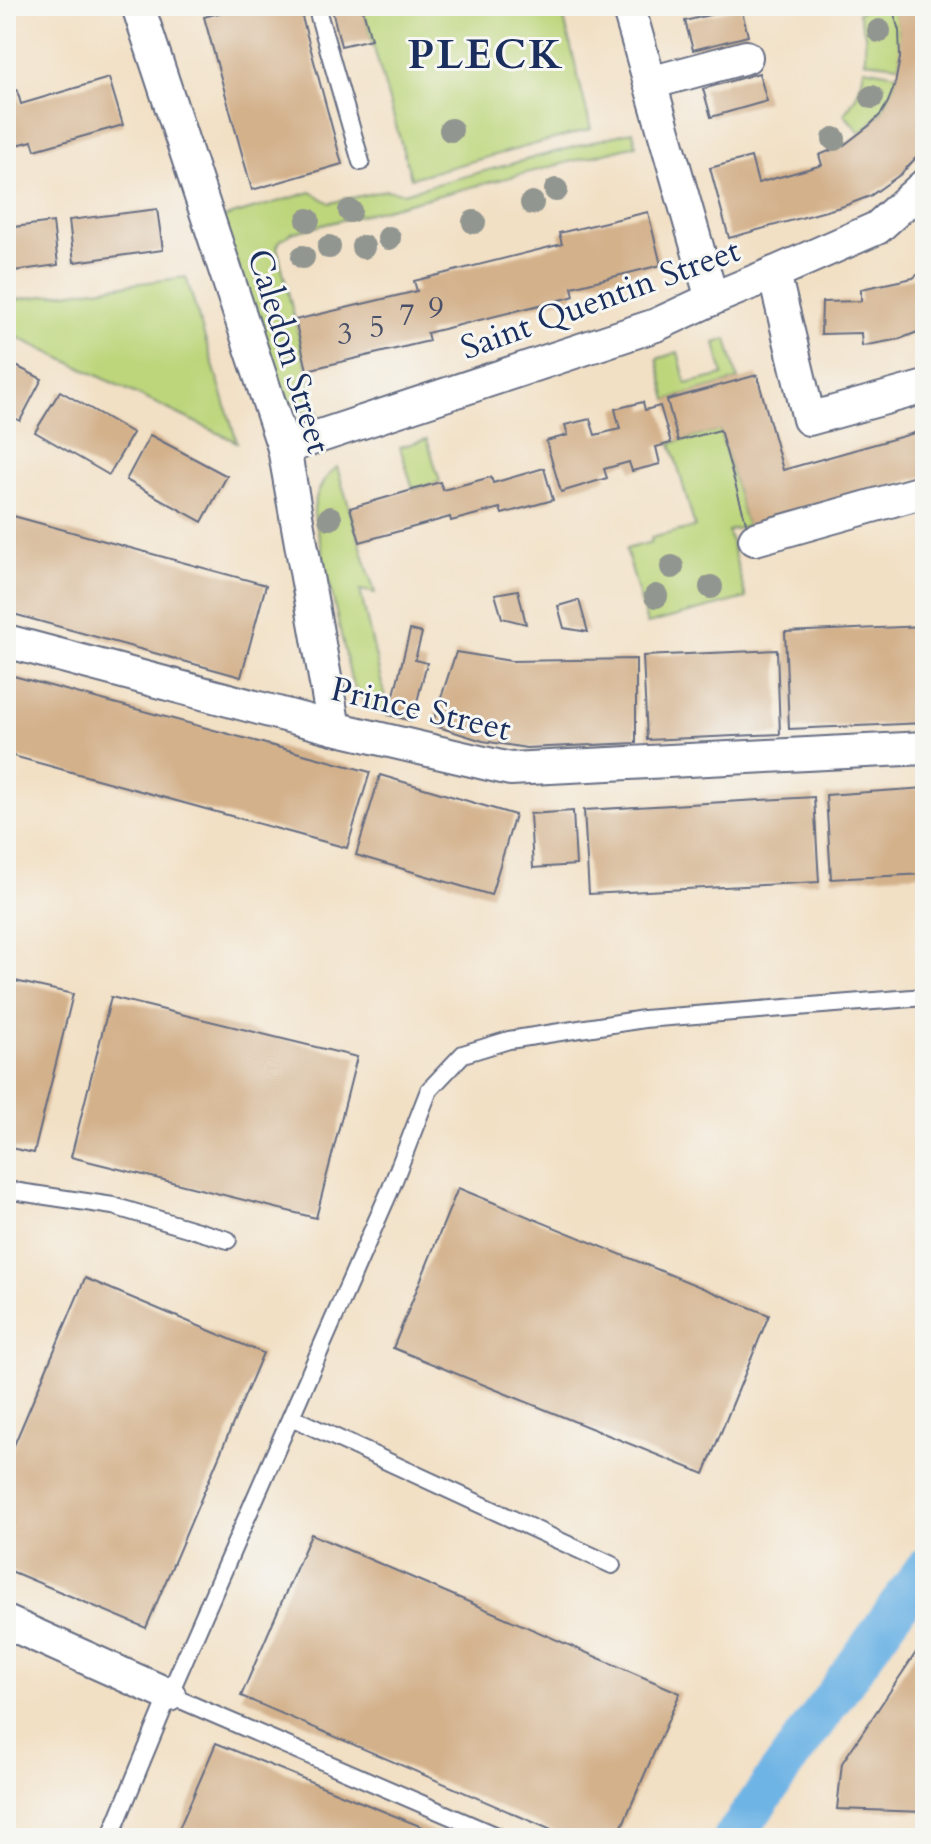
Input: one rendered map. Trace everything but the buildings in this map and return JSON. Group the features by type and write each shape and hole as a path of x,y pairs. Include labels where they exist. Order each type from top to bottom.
{"street":[{"name":"Caledon Street","path":"138,6 284,448 334,728"},
{"path":"628,6 712,299"},
{"path":"650,83 746,57"},
{"name":"Saint Quentin Street","path":"284,448 656,325 877,228 925,185"},
{"path":"774,273 809,419 925,387"},
{"path":"755,539 925,491"},
{"name":"Prince Street","path":"6,641 334,728 510,769 925,748"},
{"path":"6,1622 169,1695"}],"lane":[{"path":"316,6 361,162"},
{"path":"110,1838 169,1695 391,1188 429,1090 463,1054 509,1040 644,1019 925,997"},
{"path":"6,1190 113,1206 228,1240"},
{"path":"291,1417 612,1565"},
{"path":"169,1695 501,1838"}],"green space":[{"path":"362,6 561,6 591,129 411,178"},
{"path":"871,6 892,6 900,35 899,65 865,61 865,34 858,13"},
{"path":"864,68 897,74 884,107 860,133 844,114 858,92"},
{"path":"633,131 636,145 291,233 280,241 277,247 319,418 308,416 281,396 222,218 311,192 330,203 386,190 403,193"},
{"path":"186,277 237,442 6,332 6,301"},
{"path":"727,339 738,380 667,400 657,359 678,352 686,384 723,375 715,343"},
{"path":"720,430 747,526 728,531 746,598 647,624 626,549 652,542 651,538 695,527 671,443"},
{"path":"427,439 440,482 413,489 400,447"},
{"path":"337,467 375,593 360,590 389,715 365,702 351,679 314,514 320,488"}],"waterway":[{"path":"733,1838 925,1568"}],"district":[{"name":"PLECK","path":"486,53"}]}
